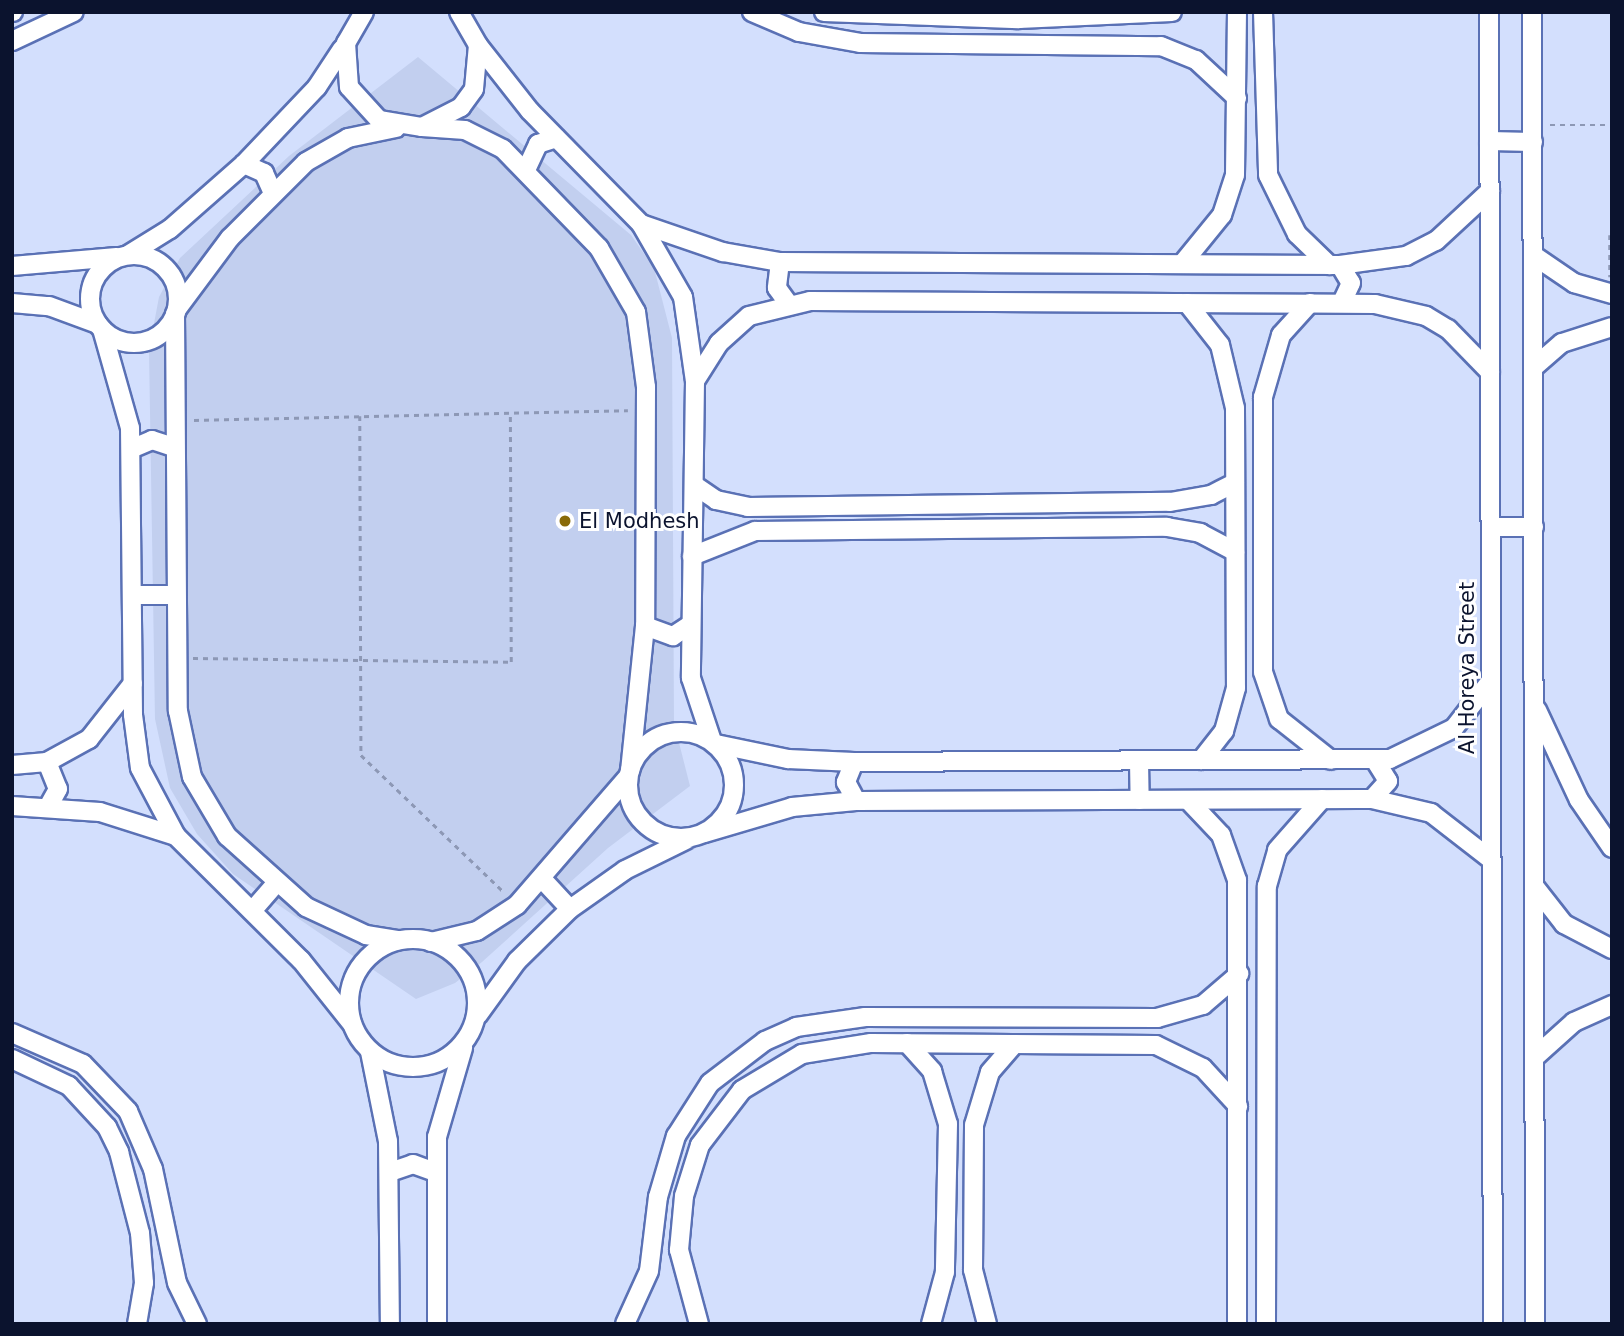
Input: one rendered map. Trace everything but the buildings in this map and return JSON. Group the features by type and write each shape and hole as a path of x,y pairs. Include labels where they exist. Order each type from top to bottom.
{"street":[{"path":"12,41 74,12"},
{"path":"752,12 860,44 1142,44 1196,60 1237,98"},
{"path":"824,12 1143,18 1171,12"},
{"path":"1182,264 1222,215 1237,154 1237,12"},
{"path":"1263,12 1264,153 1284,216 1350,283 1342,302"},
{"name":"Al Horeya Street","path":"1489,12 1492,527 1489,858 1493,1324"},
{"path":"1532,12 1535,1324"},
{"path":"360,16 317,87 244,164 177,224 126,256 93,283 100,326 123,387 131,449 133,683 140,768 176,836 252,911 352,1024 370,1052 390,1172 388,1322"},
{"path":"464,16 478,45 556,138 641,225 683,297 695,381 690,625 693,695 714,743 734,774 730,808 697,836"},
{"path":"1142,44 1148,34 1143,18"},
{"path":"346,43 344,65 355,96 379,120 400,127"},
{"path":"422,127 461,107 474,89 478,45"},
{"path":"12,303 49,306 136,343 160,334 273,192 326,148 400,127 422,127 485,137 526,170 599,248 626,289 642,337 646,410 645,626 629,773 631,801 643,822 697,836"},
{"path":"1489,141 1533,133"},
{"path":"526,170 538,144 556,138"},
{"path":"1237,154 1250,161 1264,153"},
{"path":"244,164 264,173 273,192"},
{"path":"641,225 714,250 780,262 1335,265 1406,256 1436,241 1490,191"},
{"path":"1533,255 1574,283 1611,294"},
{"path":"12,266 126,256 167,269 176,312 173,421 174,595 182,745 192,777 227,836 276,883 335,923 399,940 431,942 477,931 517,905 544,881 629,773 649,742 664,734 680,732 714,743 788,759 854,762 1375,760 1434,743 1489,683"},
{"path":"780,262 777,288 787,302"},
{"path":"695,381 733,328 787,302 1342,302 1426,316 1458,337 1490,372"},
{"path":"1187,303 1220,345 1235,397 1236,688 1224,731 1201,760"},
{"path":"1310,303 1281,335 1263,397 1265,688 1279,719 1331,760"},
{"path":"1533,368 1562,343 1612,327"},
{"path":"1235,397 1263,397"},
{"path":"131,449 152,440 174,447"},
{"path":"694,485 716,500 748,508 1170,502 1211,495 1235,483"},
{"path":"692,556 755,531 1167,527 1200,533 1235,552"},
{"path":"1492,527 1534,527"},
{"path":"134,595 174,595"},
{"path":"645,626 673,636 690,625"},
{"path":"12,765 47,762 89,739 133,683"},
{"path":"1236,688 1247,694 1265,688"},
{"path":"1534,703 1579,800 1612,848"},
{"path":"1372,799 1388,781 1375,760"},
{"path":"1139,761 1140,800"},
{"path":"47,762 58,789 48,807"},
{"path":"854,762 846,782 856,801"},
{"path":"1266,1324 1265,907 1277,850 1322,799"},
{"path":"440,1320 435,1172 442,1102 476,1018 517,961 570,909 625,870 697,836 782,809 856,801 1372,799 1431,813 1489,858"},
{"path":"1188,800 1231,857 1240,908 1233,1319"},
{"path":"12,807 48,807 126,818 176,836"},
{"path":"544,881 570,909"},
{"path":"252,911 276,883"},
{"path":"1534,887 1564,924 1612,949"},
{"path":"1240,908 1265,907"},
{"path":"352,1024 348,1003 362,963 399,940"},
{"path":"431,942 468,971 476,1018"},
{"path":"625,1324 649,1271 657,1196 676,1136 710,1083 765,1041 796,1027 865,1017 1157,1018 1203,1005 1239,974"},
{"path":"1535,1057 1574,1022 1612,1005"},
{"path":"1156,1045 1157,1018"},
{"path":"137,1324 143,1261 128,1178 107,1127 69,1086 16,1060 18,1035 83,1065 128,1111 153,1169 171,1258 197,1324"},
{"path":"370,1052 412,1068 454,1053 468,1036"},
{"path":"699,1324 680,1272 680,1223 691,1170 713,1125 742,1090 802,1054 836,1046 908,1044 1156,1045 1203,1068 1238,1106"},
{"path":"908,1044 932,1071 947,1124 945,1272 931,1324"},
{"path":"987,1324 973,1270 974,1125 982,1089 1014,1044"},
{"path":"947,1124 960,1118 974,1125"},
{"path":"390,1172 413,1164 435,1172"},
{"path":"143,1261 171,1258"},
{"path":"945,1272 962,1276 973,1270"},
{"path":"649,1271 680,1272"}],"path":[{"path":"1533,133 1612,125"},
{"path":"1609,235 1611,294"},
{"path":"173,421 646,410"},
{"path":"176,658 511,662 510,413"},
{"path":"360,416 361,755 517,905"}],"shaded area":[{"path":"418,57 631,235 654,268 672,338 674,723 690,786 608,848 482,962 455,983 416,999 233,874 197,834 170,788 155,719 149,350 159,297 180,258 289,156"}],"place":[{"name":"El Modhesh","path":"565,521"}]}
